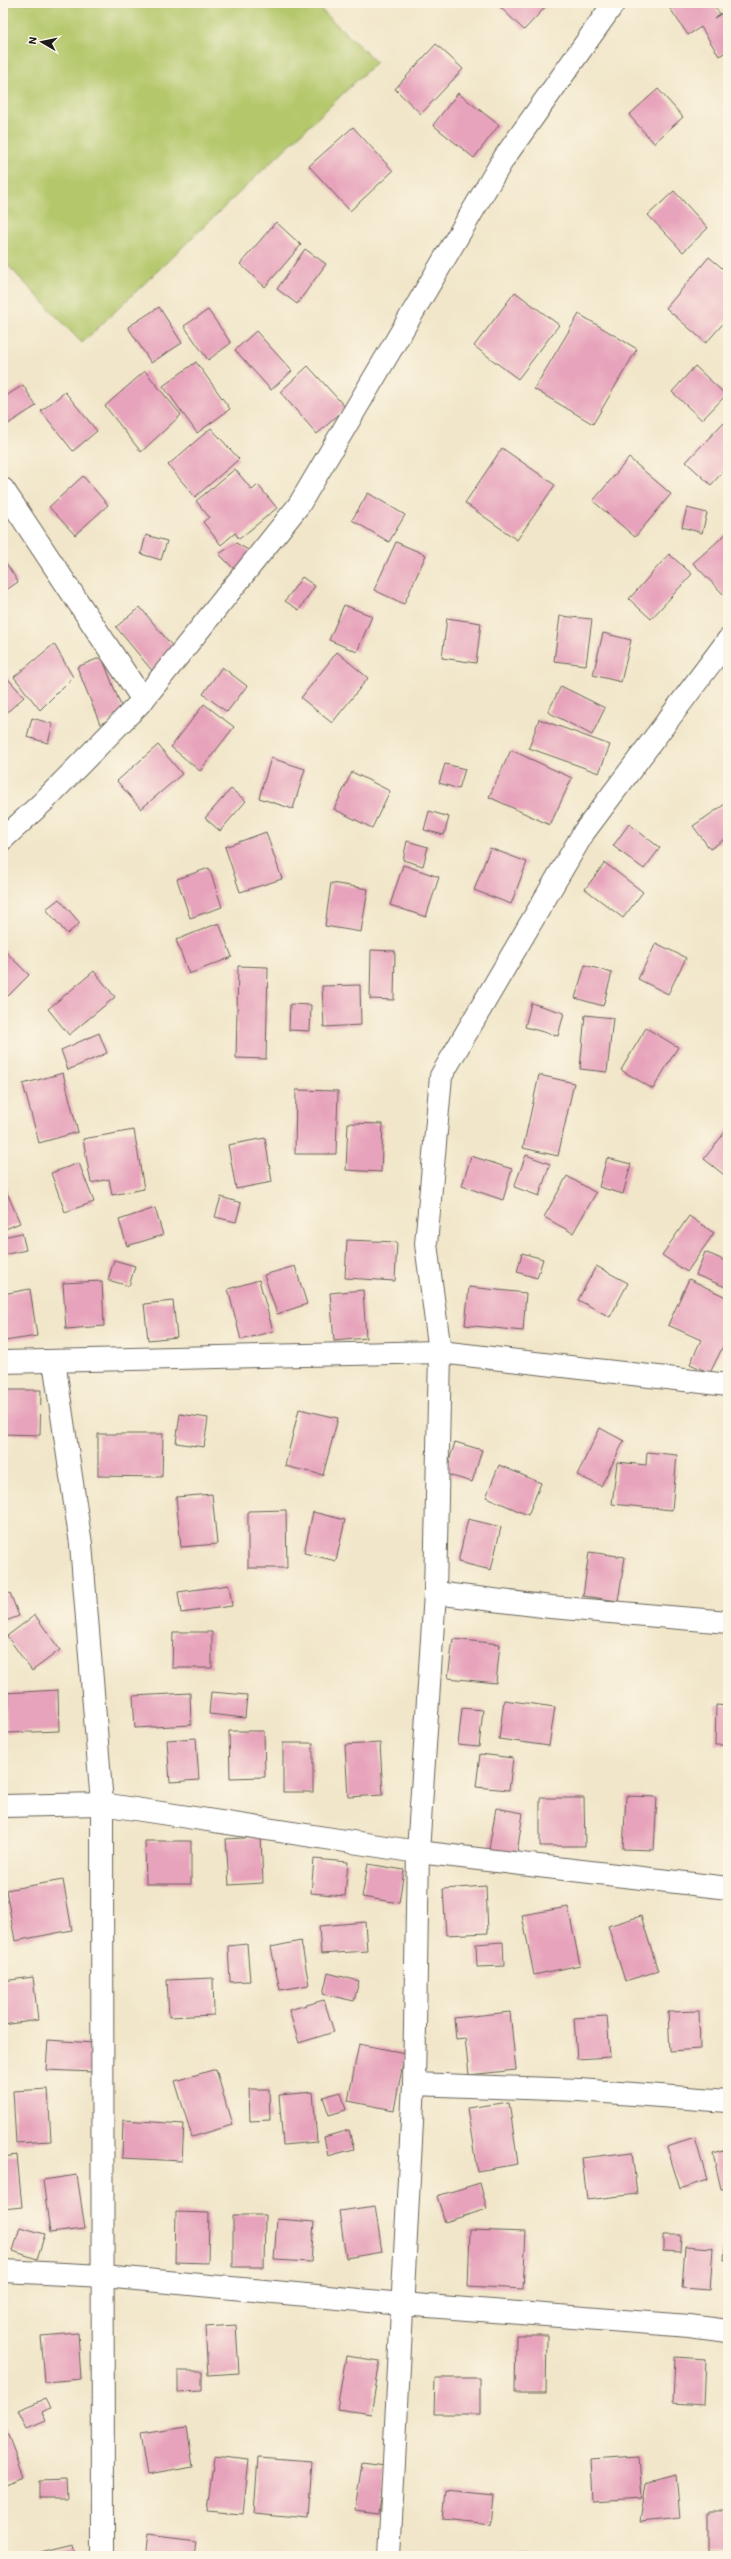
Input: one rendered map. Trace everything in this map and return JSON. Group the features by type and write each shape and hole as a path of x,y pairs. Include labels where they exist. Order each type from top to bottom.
{"street":[{"path":"3,839 43,802 143,700 299,505 504,158 614,3"},
{"path":"3,489 143,700"},
{"path":"389,2556 414,2084 418,1852 435,1593 440,1352 426,1244 441,1076 584,832 728,640"},
{"path":"3,1362 440,1352 728,1385"},
{"path":"54,1361 82,1544 102,1804 104,2556"},
{"path":"435,1593 551,1607 728,1622"},
{"path":"3,1806 102,1804 418,1852 728,1888"},
{"path":"414,2084 579,2090 728,2101"},
{"path":"3,2271 104,2276 402,2304 689,2326 728,2331"}],"green space":[{"path":"3,3 314,3 376,62 82,343 3,260"}],"building":[{"path":"501,3 549,3 524,30 498,5"},
{"path":"712,3 720,14 714,18 728,10 728,51 719,56 701,27 688,35 667,4"},
{"path":"436,44 463,69 421,114 395,89"},
{"path":"658,89 683,117 654,143 629,115"},
{"path":"458,93 499,125 474,158 433,125"},
{"path":"353,127 393,171 350,211 309,166"},
{"path":"674,191 708,228 683,252 648,215"},
{"path":"276,222 301,245 265,287 240,264"},
{"path":"305,249 326,264 297,304 277,289"},
{"path":"709,257 728,273 728,318 706,343 666,308"},
{"path":"515,292 559,325 518,379 474,346"},
{"path":"159,307 182,343 151,363 128,327"},
{"path":"208,310 231,343 208,360 184,326"},
{"path":"579,314 637,349 593,424 534,389"},
{"path":"256,331 292,371 271,390 235,350"},
{"path":"196,362 230,409 197,433 163,386"},
{"path":"308,366 346,408 317,434 280,392"},
{"path":"695,366 726,395 702,420 672,392"},
{"path":"145,371 181,415 141,452 105,406"},
{"path":"23,385 36,406 8,424 3,415 3,398"},
{"path":"65,392 97,431 73,451 41,411"},
{"path":"723,423 728,428 728,466 711,485 686,462"},
{"path":"211,428 239,459 195,497 168,465"},
{"path":"502,448 555,485 517,540 465,503"},
{"path":"629,458 671,494 635,537 593,501"},
{"path":"235,469 252,490 258,485 277,508 239,539 235,533 221,545 203,522 209,517 196,501"},
{"path":"83,476 108,505 75,535 49,507"},
{"path":"368,493 405,515 389,542 352,520"},
{"path":"687,508 707,513 702,533 682,527"},
{"path":"728,532 728,596 726,597 693,563"},
{"path":"146,535 167,541 161,560 141,554"},
{"path":"396,542 426,555 404,604 374,590"},
{"path":"236,543 257,555 239,574 219,554"},
{"path":"669,554 692,574 651,619 629,599"},
{"path":"3,558 18,582 3,592"},
{"path":"302,577 315,586 299,610 285,601"},
{"path":"344,605 372,616 357,652 329,640"},
{"path":"140,607 178,653 154,673 116,627"},
{"path":"560,616 592,619 586,665 554,661"},
{"path":"447,618 481,623 476,663 442,658"},
{"path":"603,633 631,640 621,682 593,675"},
{"path":"54,644 73,677 40,710 14,677"},
{"path":"337,652 368,678 332,723 301,698"},
{"path":"102,657 124,714 100,724 77,667"},
{"path":"222,667 247,686 227,712 203,694"},
{"path":"3,673 24,697 4,715 3,714"},
{"path":"561,686 605,708 592,735 548,712"},
{"path":"204,704 234,727 200,771 171,747"},
{"path":"32,718 53,724 48,743 27,737"},
{"path":"539,719 610,745 599,773 529,748"},
{"path":"158,745 182,774 141,809 117,781"},
{"path":"511,750 572,778 550,825 489,797"},
{"path":"728,757 728,765 724,762"},
{"path":"271,758 305,769 293,809 259,798"},
{"path":"445,764 465,769 459,789 439,783"},
{"path":"352,772 390,791 372,828 334,809"},
{"path":"231,789 246,801 220,831 205,818"},
{"path":"728,802 728,837 710,849 693,826"},
{"path":"429,811 449,817 444,835 424,830"},
{"path":"629,824 660,848 644,869 613,846"},
{"path":"266,832 282,879 240,892 225,847"},
{"path":"407,841 428,847 423,866 403,860"},
{"path":"490,848 527,862 511,904 474,890"},
{"path":"605,863 643,892 623,918 585,889"},
{"path":"403,865 439,877 426,917 390,905"},
{"path":"209,868 222,907 190,918 177,879"},
{"path":"331,883 368,889 361,932 325,926"},
{"path":"59,899 80,923 67,934 46,909"},
{"path":"219,923 232,957 189,974 176,940"},
{"path":"656,943 686,958 668,994 638,979"},
{"path":"3,949 29,975 8,996 3,991"},
{"path":"371,950 395,951 394,1000 370,999"},
{"path":"585,965 612,973 603,1006 575,998"},
{"path":"238,966 268,967 266,1059 236,1058"},
{"path":"94,971 115,997 69,1035 48,1009"},
{"path":"360,985 361,1025 324,1027 322,986"},
{"path":"531,1003 564,1013 558,1036 525,1027"},
{"path":"290,1004 311,1005 310,1031 289,1030"},
{"path":"585,1015 613,1018 607,1072 580,1069"},
{"path":"646,1028 678,1047 653,1089 621,1070"},
{"path":"99,1033 107,1053 68,1070 61,1050"},
{"path":"63,1073 78,1132 39,1143 23,1084"},
{"path":"539,1075 574,1083 558,1156 523,1148"},
{"path":"296,1090 338,1091 336,1154 295,1154"},
{"path":"348,1123 383,1124 381,1172 346,1170"},
{"path":"728,1128 728,1178 704,1159"},
{"path":"134,1130 144,1189 112,1195 109,1179 91,1183 83,1139"},
{"path":"265,1138 272,1182 236,1189 228,1145"},
{"path":"526,1155 550,1164 539,1196 514,1187"},
{"path":"471,1156 512,1169 503,1200 462,1186"},
{"path":"607,1158 631,1164 623,1194 599,1187"},
{"path":"79,1163 94,1202 65,1212 51,1173"},
{"path":"567,1176 596,1193 573,1233 544,1217"},
{"path":"3,1188 5,1188 20,1223 3,1230"},
{"path":"221,1197 241,1203 236,1222 215,1217"},
{"path":"155,1208 163,1235 127,1246 119,1220"},
{"path":"689,1216 714,1233 687,1272 662,1255"},
{"path":"22,1233 26,1250 3,1255 3,1237"},
{"path":"347,1240 397,1242 395,1281 345,1278"},
{"path":"705,1252 728,1262 728,1288 696,1275"},
{"path":"522,1253 543,1259 537,1278 517,1272"},
{"path":"114,1260 135,1266 129,1286 108,1280"},
{"path":"295,1266 307,1304 277,1314 264,1275"},
{"path":"596,1266 628,1283 610,1317 578,1300"},
{"path":"689,1279 728,1298 728,1336 710,1373 690,1364 701,1340 668,1325"},
{"path":"259,1280 273,1331 241,1340 228,1289"},
{"path":"102,1281 104,1326 66,1329 63,1283"},
{"path":"469,1287 526,1293 523,1331 465,1325"},
{"path":"30,1289 37,1336 5,1341 3,1294"},
{"path":"363,1290 366,1338 334,1341 330,1293"},
{"path":"173,1301 177,1337 148,1340 144,1304"},
{"path":"3,1390 41,1390 40,1435 3,1434"},
{"path":"299,1409 338,1418 323,1475 285,1466"},
{"path":"180,1414 208,1418 204,1447 176,1443"},
{"path":"600,1428 624,1441 601,1486 577,1475"},
{"path":"98,1434 163,1434 162,1477 98,1476"},
{"path":"455,1442 482,1450 472,1482 445,1474"},
{"path":"647,1452 677,1455 672,1510 612,1504 617,1462 646,1465"},
{"path":"499,1465 541,1483 528,1515 486,1497"},
{"path":"212,1494 217,1544 181,1547 176,1497"},
{"path":"286,1510 287,1568 248,1568 248,1511"},
{"path":"313,1512 345,1520 336,1561 304,1553"},
{"path":"468,1519 501,1527 491,1570 458,1562"},
{"path":"589,1552 625,1557 618,1601 583,1596"},
{"path":"229,1585 232,1606 181,1613 178,1592"},
{"path":"10,1593 19,1616 3,1622 3,1596"},
{"path":"35,1615 60,1650 32,1671 7,1636"},
{"path":"173,1632 212,1632 212,1668 172,1668"},
{"path":"453,1639 500,1644 496,1683 448,1678"},
{"path":"58,1690 59,1731 7,1733 5,1693"},
{"path":"211,1692 247,1695 245,1718 209,1714"},
{"path":"190,1693 191,1725 135,1728 133,1696"},
{"path":"504,1700 555,1707 549,1746 499,1739"},
{"path":"716,1705 728,1706 728,1745 715,1745"},
{"path":"462,1708 483,1710 479,1747 458,1745"},
{"path":"229,1731 264,1731 265,1777 230,1778"},
{"path":"196,1738 199,1780 170,1782 167,1740"},
{"path":"283,1743 313,1743 313,1792 283,1792"},
{"path":"380,1743 383,1795 348,1797 345,1745"},
{"path":"480,1754 513,1758 509,1790 476,1787"},
{"path":"626,1796 657,1797 654,1850 623,1849"},
{"path":"540,1798 584,1798 585,1846 540,1846"},
{"path":"496,1808 523,1813 517,1853 489,1849"},
{"path":"261,1837 263,1883 229,1885 226,1839"},
{"path":"145,1841 191,1841 191,1884 146,1884"},
{"path":"314,1859 348,1862 345,1896 311,1893"},
{"path":"368,1864 404,1870 399,1903 362,1897"},
{"path":"63,1880 72,1930 15,1941 6,1890"},
{"path":"486,1886 488,1933 446,1935 443,1889"},
{"path":"568,1907 580,1965 534,1975 522,1915"},
{"path":"641,1916 658,1971 625,1981 608,1926"},
{"path":"365,1922 367,1951 321,1954 319,1926"},
{"path":"301,1941 309,1985 280,1990 271,1947"},
{"path":"503,1942 504,1966 477,1967 476,1944"},
{"path":"247,1944 250,1981 230,1982 228,1946"},
{"path":"328,1973 359,1981 354,2001 323,1994"},
{"path":"33,1977 38,2020 3,2025 3,1981"},
{"path":"213,1978 214,2015 169,2017 167,1980"},
{"path":"324,2000 334,2032 299,2043 289,2010"},
{"path":"699,2011 700,2049 670,2051 668,2012"},
{"path":"510,2012 516,2070 469,2075 465,2038 456,2039 454,2018"},
{"path":"607,2016 610,2057 577,2059 574,2018"},
{"path":"48,2040 94,2043 92,2072 46,2070"},
{"path":"359,2044 405,2053 394,2110 348,2101"},
{"path":"216,2069 232,2125 192,2137 175,2081"},
{"path":"48,2089 51,2141 16,2143 13,2091"},
{"path":"249,2089 269,2089 270,2120 250,2121"},
{"path":"313,2092 317,2142 283,2145 279,2095"},
{"path":"341,2092 346,2110 329,2115 323,2097"},
{"path":"509,2102 518,2164 477,2171 467,2108"},
{"path":"123,2120 184,2124 182,2161 122,2158"},
{"path":"349,2130 354,2149 328,2156 324,2137"},
{"path":"695,2138 707,2180 680,2189 667,2147"},
{"path":"728,2150 728,2188 721,2189 713,2154"},
{"path":"632,2152 637,2194 587,2200 582,2158"},
{"path":"17,2155 22,2207 3,2209 3,2157"},
{"path":"77,2175 85,2229 50,2233 43,2180"},
{"path":"480,2183 487,2209 445,2222 437,2196"},
{"path":"375,2206 382,2252 346,2258 339,2211"},
{"path":"176,2212 209,2213 208,2263 175,2262"},
{"path":"233,2215 265,2215 264,2267 233,2267"},
{"path":"277,2219 314,2222 311,2262 274,2260"},
{"path":"727,2220 728,2260 724,2260"},
{"path":"20,2227 45,2234 37,2259 13,2251"},
{"path":"470,2230 526,2232 523,2289 468,2286"},
{"path":"663,2235 681,2235 680,2252 663,2251"},
{"path":"685,2246 713,2248 710,2290 682,2288"},
{"path":"236,2325 239,2373 208,2375 205,2327"},
{"path":"78,2333 81,2379 45,2382 41,2336"},
{"path":"516,2335 547,2335 546,2393 515,2393"},
{"path":"346,2356 380,2361 371,2414 337,2409"},
{"path":"675,2357 706,2359 704,2405 673,2403"},
{"path":"178,2371 202,2371 202,2391 178,2392"},
{"path":"435,2378 480,2378 480,2414 434,2414"},
{"path":"45,2399 50,2408 42,2412 46,2421 27,2429 18,2410"},
{"path":"3,2422 24,2477 3,2485"},
{"path":"187,2427 193,2467 147,2475 140,2434"},
{"path":"214,2456 249,2460 243,2514 207,2511"},
{"path":"639,2456 642,2498 592,2501 590,2459"},
{"path":"258,2457 312,2461 308,2519 254,2514"},
{"path":"362,2462 385,2465 378,2514 355,2511"},
{"path":"676,2475 680,2518 640,2522 646,2483"},
{"path":"66,2480 67,2498 39,2498 39,2481"},
{"path":"446,2490 494,2495 491,2525 443,2520"},
{"path":"708,2512 728,2512 728,2552 708,2551"},
{"path":"149,2534 197,2540 195,2556 146,2556"},
{"path":"74,2545 76,2556 36,2556 36,2554"},
{"path":"552,2553 552,2556 501,2556 501,2555"}]}
